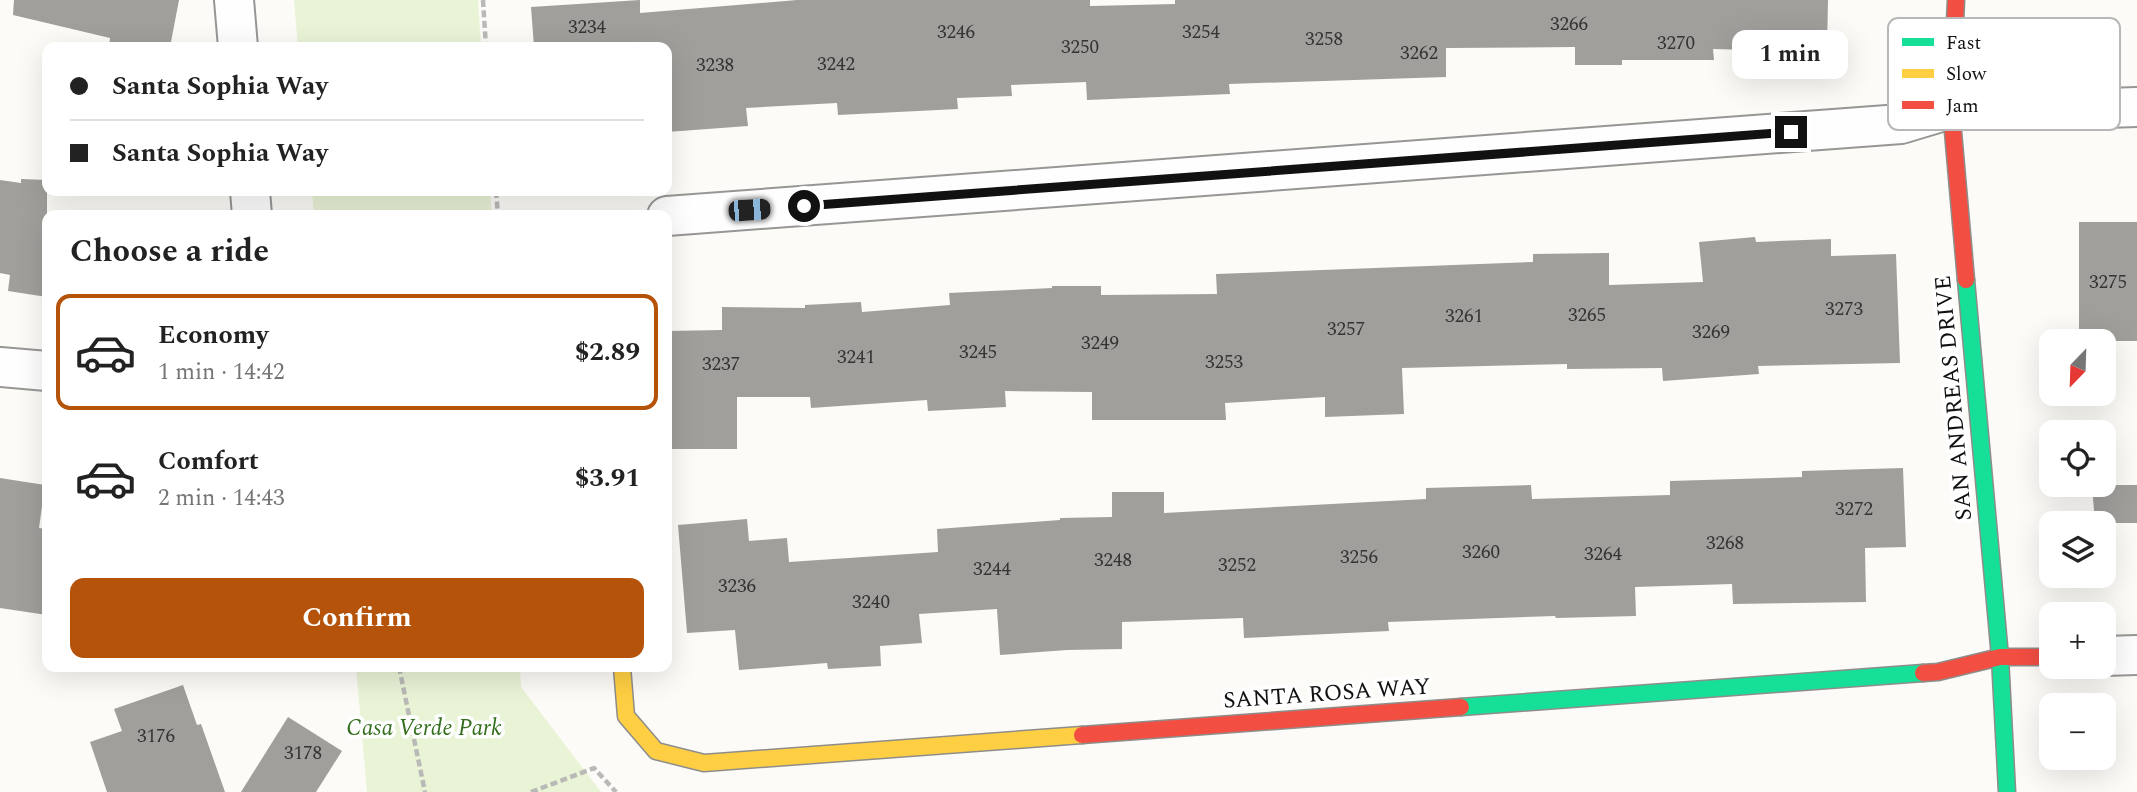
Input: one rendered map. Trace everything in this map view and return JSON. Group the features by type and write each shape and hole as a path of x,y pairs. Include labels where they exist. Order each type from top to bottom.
{"street":[{"path":"234,0 238,42"},
{"name":"SAN ANDREAS DRIVE","path":"1955,18 1956,0"},
{"path":"672,216 1888,125"},
{"name":"SAN ANDREAS DRIVE","path":"1953,130 2000,657 2007,792"},
{"path":"0,366 42,370"},
{"path":"2116,656 2137,655"},
{"name":"SANTA ROSA WAY","path":"622,672 626,716 656,751 704,763 1938,672 2000,657 2039,657"}],"path":[{"path":"483,0 486,42"},
{"path":"400,672 425,792"},
{"path":"531,792 594,768 616,792"}],"green space":[{"path":"294,0 478,0 481,42 298,42"},
{"path":"312,196 490,196 492,210 314,210"},
{"name":"Casa Verde Park","path":"356,672 520,672 521,687 601,792 367,792"}],"building":[{"path":"14,0 179,0 171,42 110,42 110,38 13,15"},
{"path":"640,0 640,13 797,0 1090,0 1090,6 1175,4 1175,0 1828,0 1827,52 1713,49 1714,60 1622,60 1622,65 1575,65 1575,47 1446,48 1446,77 1229,84 1230,94 1087,100 1086,82 1011,85 1012,96 957,98 958,109 838,115 837,103 746,108 748,126 672,132 672,42 534,42 531,7"},
{"path":"21,179 42,180 42,196 47,196 47,210 42,210 42,296 8,291 10,275 0,273 0,180 21,183"},
{"path":"2079,222 2137,222 2137,341 2116,341 2116,329 2079,329"},
{"path":"1755,237 1756,242 1831,239 1831,256 1896,254 1900,363 1758,366 1759,374 1663,381 1662,368 1567,369 1567,364 1402,368 1404,414 1325,417 1325,397 1225,403 1226,420 1092,420 1092,392 1005,391 1006,407 928,411 927,400 811,408 810,397 737,397 737,449 672,449 672,331 722,330 722,307 805,308 805,305 861,302 862,312 950,305 949,293 1052,286 1101,286 1101,295 1217,294 1216,274 1533,262 1533,254 1609,253 1609,285 1703,282 1699,242"},
{"path":"1903,468 1906,547 1865,548 1866,602 1733,604 1732,584 1635,587 1636,616 1388,622 1389,631 1244,638 1243,618 1122,622 1122,649 1000,655 997,609 919,614 922,643 880,646 881,666 828,669 827,663 739,670 735,630 687,633 678,525 747,519 749,541 787,538 789,562 938,552 937,529 1060,518 1112,517 1112,492 1164,492 1164,513 1426,499 1426,488 1531,485 1532,499 1670,495 1670,481 1802,477 1802,471"},
{"path":"0,478 42,485 39,528 42,528 42,614 0,608"},
{"path":"2116,485 2137,485 2137,523 2116,523 2116,511 2094,511 2093,497 2116,497"},
{"path":"183,685 197,725 201,724 225,792 107,792 90,742 122,731 114,709"},
{"path":"288,717 342,751 316,792 241,792"}],"traffic: fast":[{"path":"1966,280 2000,657 2007,792"},
{"path":"1461,707 1923,673"}],"traffic: slow":[{"path":"622,672 626,716 656,751 704,763 1082,735"}],"traffic: jam":[{"path":"1955,18 1956,0"},
{"path":"1953,130 1966,280"},
{"path":"1923,673 2000,657 2039,657"},
{"path":"1082,735 1461,707"}],"route":[{"path":"804,206 1791,132"}]}
